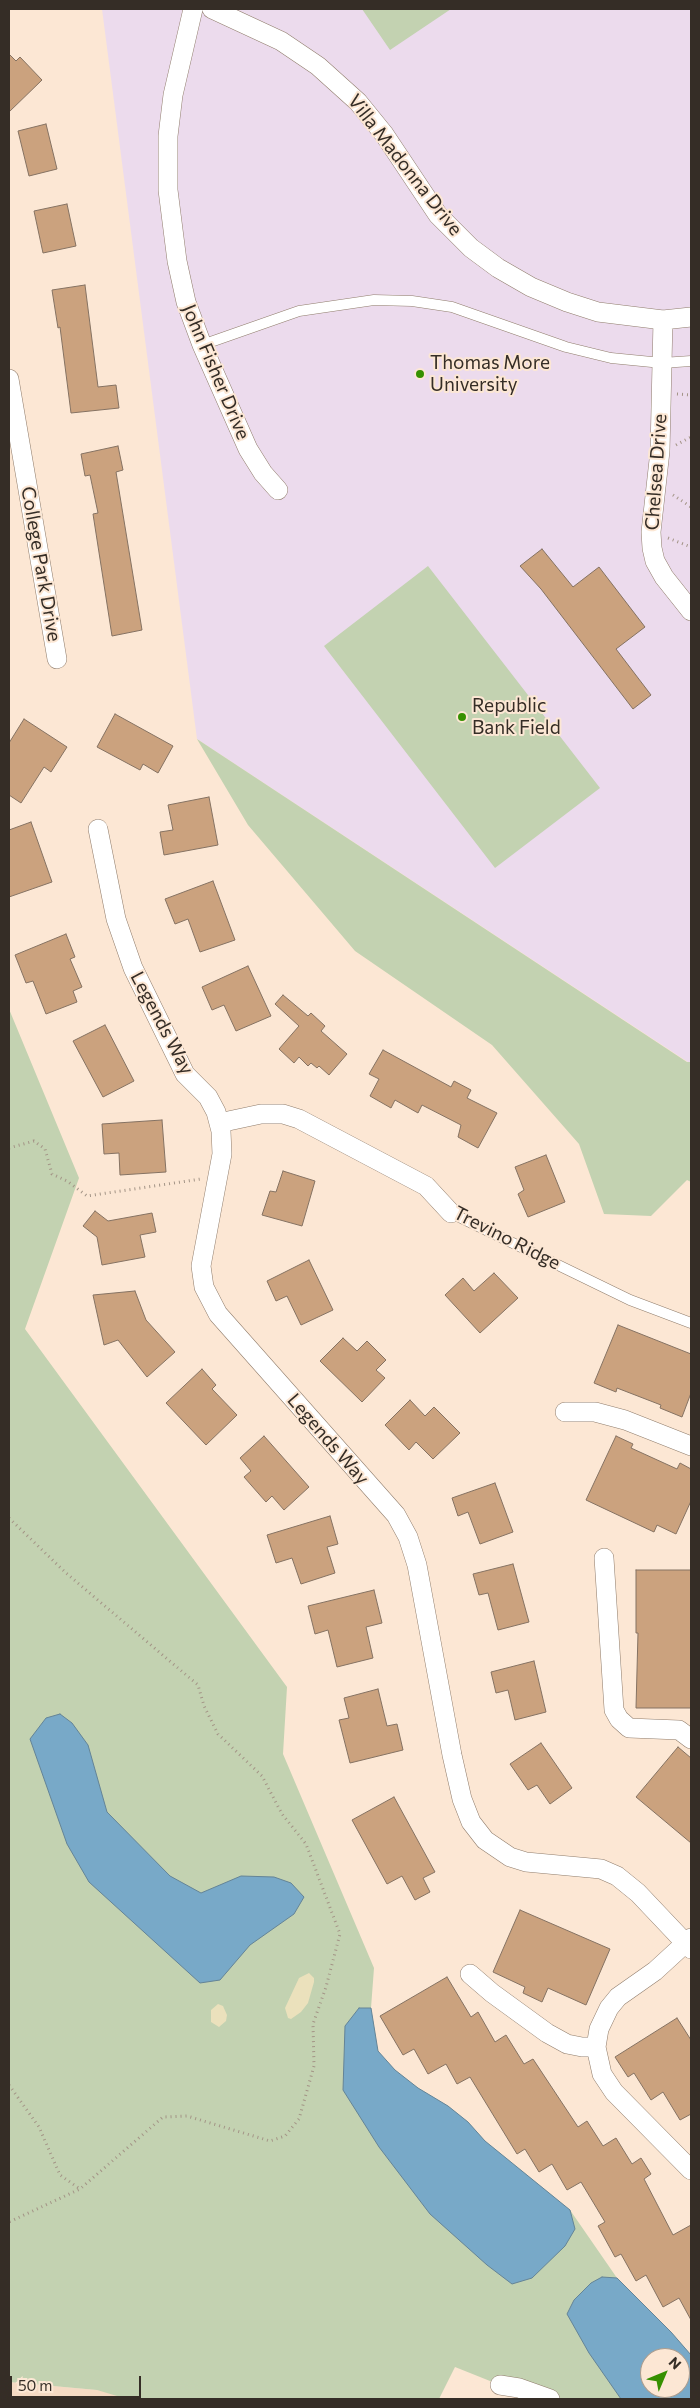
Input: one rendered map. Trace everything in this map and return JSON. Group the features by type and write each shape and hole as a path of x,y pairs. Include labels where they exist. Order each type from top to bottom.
{"street":[{"name":"John Fisher Drive","path":"193,9 173,95 168,136 168,190 179,269 186,302 202,345 248,449 278,490"},
{"name":"Villa Madonna Drive","path":"212,9 281,41 318,66 352,96 384,134 438,215 471,248 498,268 531,287 598,312 663,320 691,317"},
{"name":"Chelsea Drive","path":"663,320 660,451 651,532 652,548 655,561 664,577 691,611"},
{"name":"College Park Drive","path":"9,379 57,660"},
{"name":"Legends Way","path":"98,829 116,918 133,968 185,1074 208,1096 219,1123 222,1154 201,1266 204,1287 218,1314 396,1515 408,1537 417,1565 452,1755 462,1799 471,1822 490,1844 510,1856 526,1862 601,1869 616,1876 638,1893 689,1943"},
{"name":"Trevino Ridge","path":"219,1123 261,1114 284,1114 426,1186 451,1213"},
{"path":"565,1412 595,1412 617,1418 691,1446"},
{"path":"604,1558 614,1710 619,1719 629,1728 679,1730 691,1739"},
{"path":"689,1943 618,1997 609,2008 599,2029 596,2047 602,2074 614,2092 691,2170"},
{"path":"470,1974 492,1993 547,2033 567,2044 596,2047"},
{"path":"500,2384 519,2388 550,2399"}],"lane":[{"path":"202,345 299,311 374,300 412,301 452,307 566,347 593,354 639,363 691,361"},
{"name":"Trevino Ridge","path":"451,1213 630,1300 691,1323"}],"path":[{"path":"9,1148 34,1141 45,1149 52,1174 67,1180 87,1196 218,1176"},
{"path":"9,1518 66,1573 198,1685 204,1706 218,1734 262,1776 282,1814 306,1844 340,1934 326,1987 313,2024 314,2066 299,2119 284,2136 270,2141 187,2116 163,2116 80,2189 9,2222"},
{"path":"9,2085 39,2127 60,2175 80,2189"}],"shaded area":[{"name":"Thomas More University","path":"102,9 691,9 691,1064 197,739"},
{"path":"9,2382 97,2390 185,2399 9,2399"}],"green space":[{"path":"362,9 451,9 390,50"},
{"name":"Republic Bank Field","path":"428,566 600,788 495,868 324,646"},
{"path":"197,739 687,1062 691,1062 691,1182 687,1180 651,1216 604,1214 579,1144 492,1045 355,951 248,825"},
{"path":"9,1009 79,1178 25,1329 287,1687 283,1754 374,1968 371,2008 378,2052 395,2070 418,2088 448,2106 468,2122 485,2141 570,2210 617,2278 685,2348 640,2348 640,2398 690,2398 690,2354 691,2355 691,2399 550,2399 500,2385 455,2367 439,2399 127,2399 97,2390 9,2382"}],"sand":[{"path":"309,1973 314,1978 314,1982 308,2003 301,2012 291,2019 288,2018 285,2008 299,1978"},
{"path":"218,2004 223,2006 227,2015 226,2021 219,2027 211,2022 211,2010"}],"water":[{"path":"60,1714 72,1723 88,1745 107,1812 170,1876 201,1893 241,1876 274,1877 291,1883 304,1897 294,1914 250,1945 220,1980 200,1983 89,1882 67,1844 30,1739 46,1718"},
{"path":"359,2008 371,2008 378,2051 395,2070 468,2122 485,2141 570,2210 575,2229 565,2246 532,2278 512,2284 487,2265 430,2214 379,2147 343,2090 345,2026"},
{"path":"602,2277 617,2278 685,2348 640,2348 640,2398 690,2398 690,2354 691,2399 621,2399 589,2353 567,2314 574,2300 591,2283"}],"building":[{"path":"9,54 16,61 20,57 42,80 9,112"},
{"path":"46,124 57,169 29,176 18,131"},
{"path":"67,204 76,246 43,253 34,211"},
{"path":"85,285 98,387 116,385 119,408 71,413 60,327 58,328 52,290"},
{"path":"118,446 123,470 116,472 142,630 112,636 93,514 98,513 90,475 85,476 81,454"},
{"path":"542,549 573,587 599,567 645,627 616,649 651,695 633,709 541,589 520,566"},
{"path":"115,714 173,746 158,773 143,764 140,770 97,747"},
{"path":"24,719 67,747 51,772 44,767 21,803 9,795 9,743"},
{"path":"209,797 218,845 164,855 160,832 173,830 168,805"},
{"path":"31,822 52,882 9,897 9,830"},
{"path":"213,881 235,940 200,952 188,919 175,924 165,899"},
{"path":"66,934 75,957 70,959 82,987 73,991 77,1002 46,1014 33,981 26,983 15,955"},
{"path":"248,966 271,1016 236,1031 224,1005 212,1010 202,987"},
{"path":"283,995 308,1016 311,1013 325,1026 321,1031 347,1054 329,1075 319,1066 317,1068 311,1063 308,1066 299,1057 294,1063 279,1049 299,1026 275,1004"},
{"path":"105,1025 134,1081 103,1097 73,1041"},
{"path":"383,1050 451,1087 454,1081 471,1090 467,1098 497,1113 478,1148 458,1137 461,1125 422,1105 418,1113 395,1100 391,1108 370,1096 379,1079 369,1074"},
{"path":"162,1120 166,1172 120,1175 119,1153 104,1154 102,1124"},
{"path":"546,1155 565,1202 528,1217 518,1194 524,1190 515,1167"},
{"path":"283,1171 315,1181 302,1226 262,1215 270,1191 276,1192"},
{"path":"95,1211 108,1221 152,1213 156,1232 140,1235 145,1257 102,1265 97,1237 83,1226"},
{"path":"309,1260 333,1310 301,1325 287,1296 276,1301 267,1281"},
{"path":"494,1273 518,1298 480,1333 445,1295 463,1278 474,1291"},
{"path":"135,1291 146,1320 175,1352 147,1377 118,1340 104,1345 93,1295"},
{"path":"618,1325 691,1354 691,1393 682,1417 660,1408 661,1405 617,1388 616,1392 594,1383"},
{"path":"343,1338 357,1351 367,1341 386,1360 376,1370 385,1378 362,1402 320,1361"},
{"path":"202,1369 216,1385 212,1389 237,1415 206,1445 166,1403"},
{"path":"410,1400 425,1416 434,1407 460,1433 433,1459 416,1442 409,1450 385,1425"},
{"path":"264,1436 309,1487 284,1510 272,1496 266,1502 244,1477 251,1471 240,1458"},
{"path":"616,1436 633,1444 631,1448 677,1469 680,1463 691,1469 691,1501 676,1534 657,1525 654,1532 586,1500"},
{"path":"495,1483 513,1532 480,1544 468,1512 458,1516 452,1498"},
{"path":"330,1516 338,1544 327,1547 335,1573 301,1584 292,1558 276,1563 267,1535"},
{"path":"513,1564 529,1622 498,1630 488,1593 479,1595 473,1574"},
{"path":"636,1570 691,1570 691,1708 636,1708 638,1633 636,1633"},
{"path":"374,1590 382,1623 366,1627 373,1658 337,1667 328,1630 315,1634 308,1606"},
{"path":"534,1661 546,1712 515,1720 508,1690 496,1693 491,1672"},
{"path":"378,1689 387,1726 397,1724 403,1750 350,1763 339,1720 349,1718 344,1698"},
{"path":"541,1743 572,1788 550,1804 537,1785 528,1790 510,1764"},
{"path":"678,1747 691,1758 691,1843 636,1797"},
{"path":"394,1797 435,1872 423,1878 430,1892 415,1900 402,1876 387,1884 352,1820"},
{"path":"520,1910 610,1949 586,2005 548,1988 542,2002 523,1993 525,1987 493,1972"},
{"path":"447,1977 471,2017 478,2012 495,2042 506,2035 524,2064 533,2059 578,2127 587,2121 603,2146 616,2138 632,2164 641,2158 651,2174 644,2179 673,2235 691,2225 691,2320 679,2298 663,2307 646,2275 636,2281 621,2254 615,2257 598,2226 605,2222 581,2182 567,2190 552,2164 539,2172 525,2149 517,2154 470,2077 457,2084 446,2064 428,2074 414,2049 403,2055 380,2016"},
{"path":"677,2018 691,2040 691,2114 680,2120 663,2092 651,2100 634,2073 628,2077 615,2057"}],"place":[{"name":"Thomas More University","path":"420,374"},
{"name":"Republic Bank Field","path":"462,717"}]}
